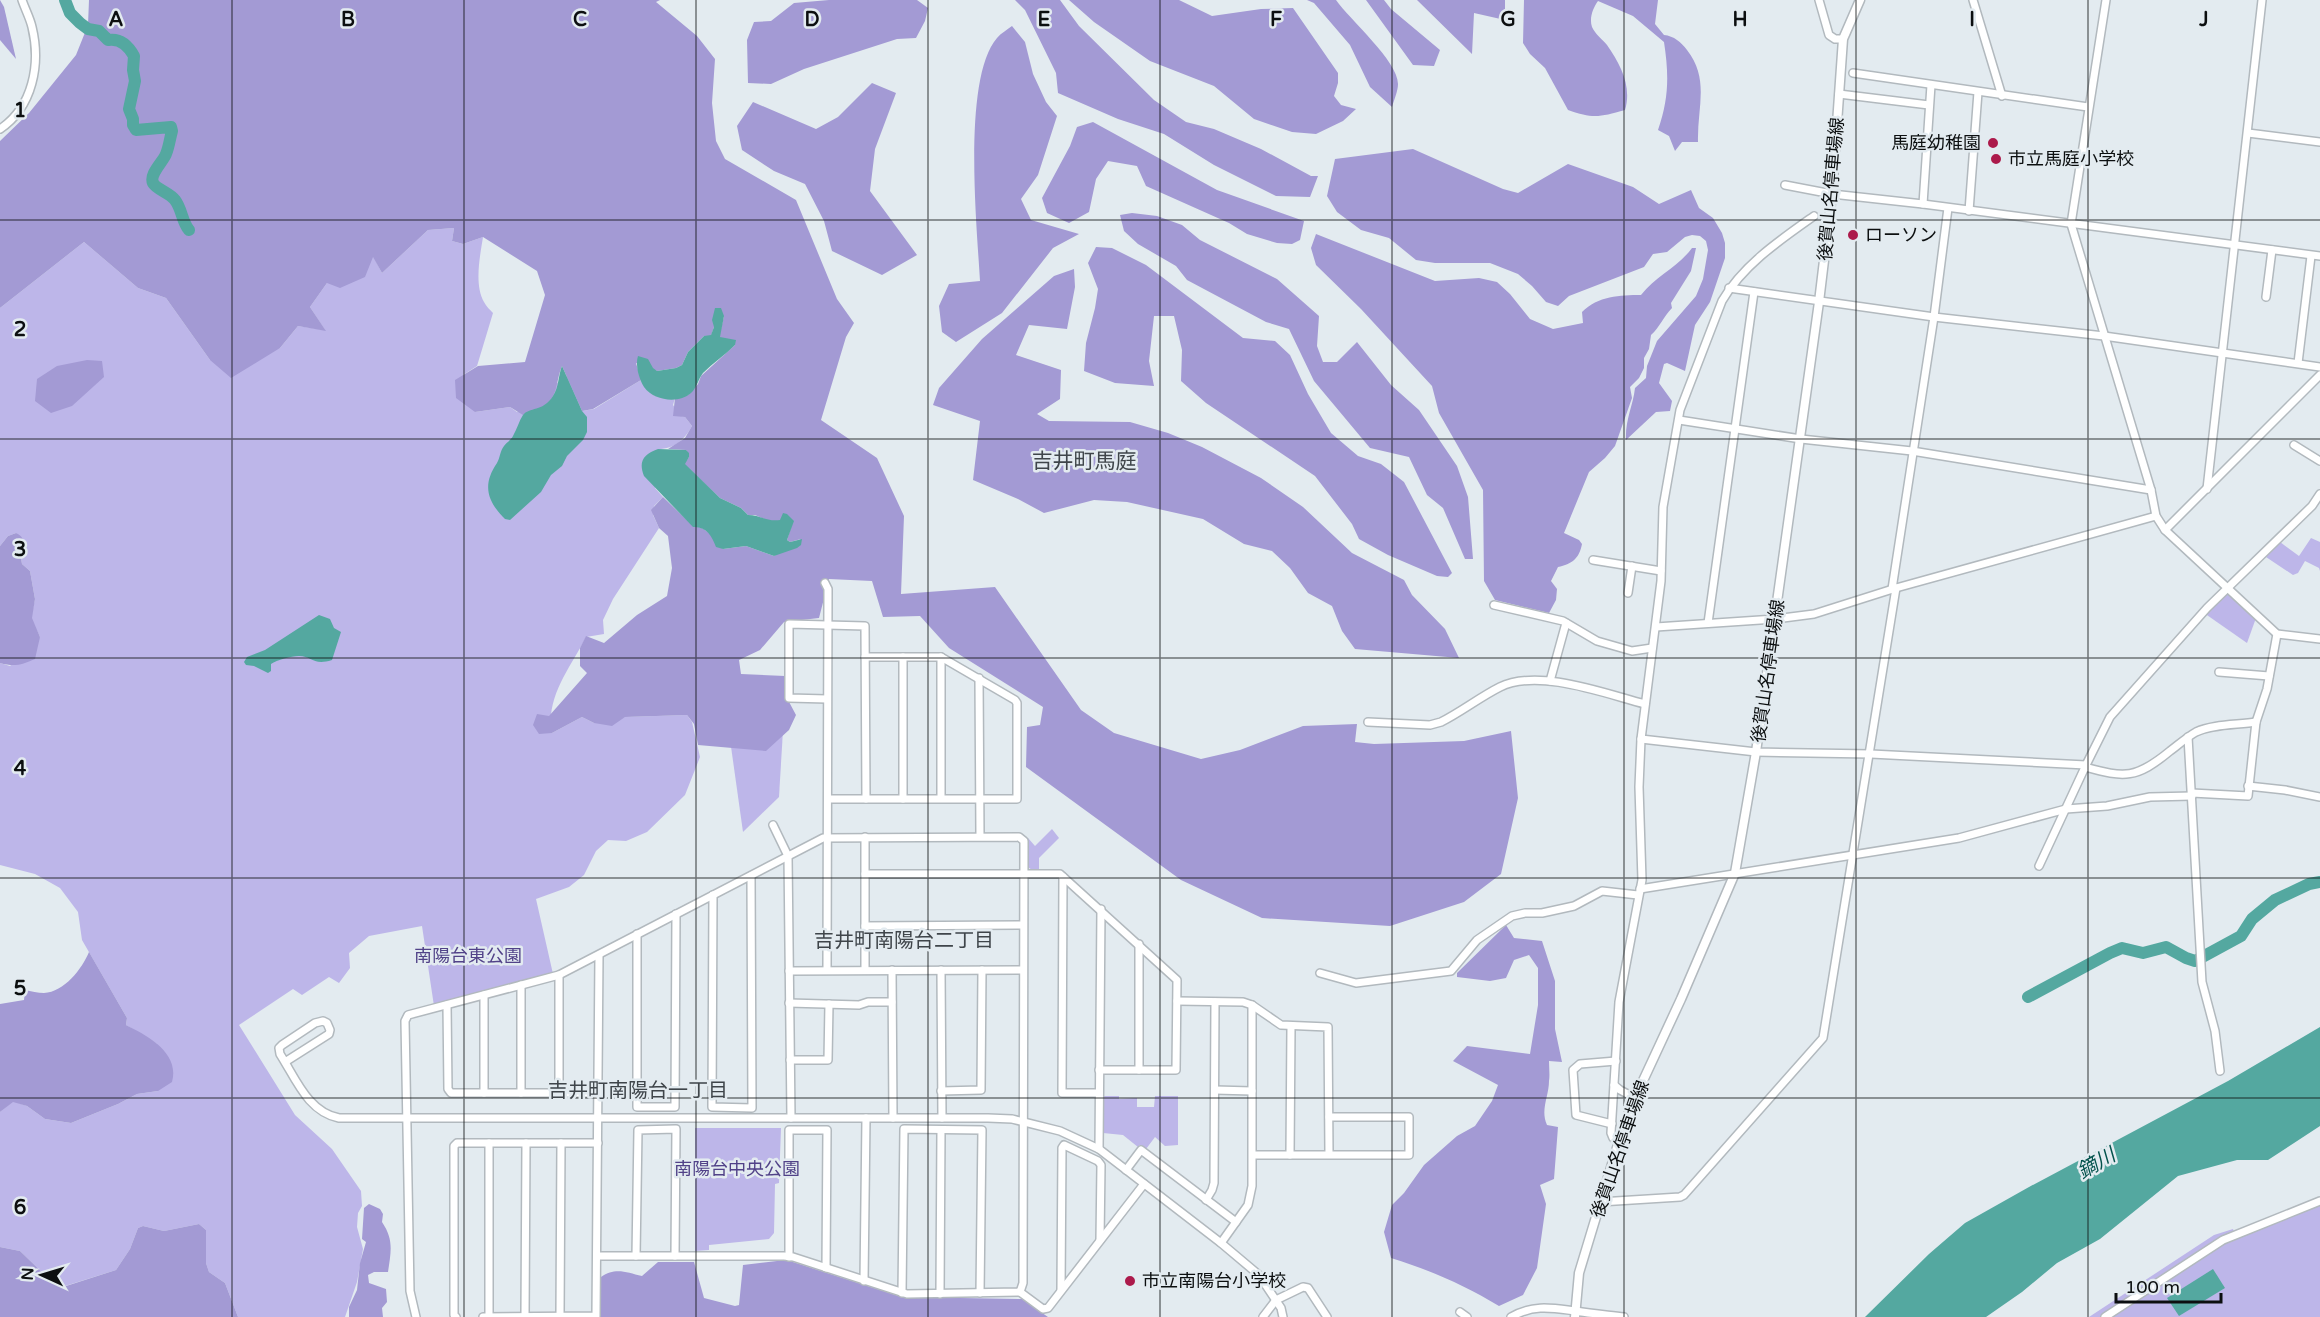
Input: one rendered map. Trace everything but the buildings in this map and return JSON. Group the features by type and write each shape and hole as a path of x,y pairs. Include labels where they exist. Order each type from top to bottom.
{"main road":[{"name":"後賀山名停車場線","path":"1575,1314 1579,1273 1619,1141 1635,1098 1681,999 1735,873 1756,752 1819,302 1832,194 1844,39 1860,0"}],"street":[{"path":"0,129 9,122 26,101 33,83 36,57 32,27 22,0"},
{"path":"1820,0 1829,35 1834,39 1844,39"},
{"path":"1973,0 2002,96"},
{"path":"2106,0 2071,224 2151,490 2156,516 2165,530 2277,634 2320,639"},
{"path":"2207,489 2262,0"},
{"path":"1853,73 2002,96 2088,106"},
{"path":"1923,204 1931,85"},
{"path":"1969,211 1978,92"},
{"path":"1839,94 1929,105"},
{"path":"2248,133 2320,142"},
{"path":"1785,185 1832,194 2320,256"},
{"path":"1600,1202 1684,1195 1823,1038 1871,754 1948,208"},
{"path":"1619,1141 1613,1138 1612,1124 1619,1002 1639,892 1642,861 1639,787 1641,740 1662,572 1662,518 1679,420 1722,301 1730,288 1771,248 1814,216"},
{"path":"2266,297 2272,250"},
{"path":"2298,363 2311,256"},
{"path":"1730,288 1819,302 2104,336 2320,367"},
{"path":"1708,623 1754,292"},
{"path":"2165,530 2320,375"},
{"path":"1679,420 1801,439 1912,451 2151,490"},
{"path":"2294,445 2320,461"},
{"path":"2039,866 2110,717 2172,645 2226,588 2252,566 2312,506 2320,494"},
{"path":"1656,627 1814,614 1894,589 2156,516"},
{"path":"1593,560 1662,572"},
{"path":"1628,593 1632,566"},
{"path":"825,583 828,589 827,970"},
{"path":"1494,605 1566,623 1597,641 1632,651 1652,648"},
{"path":"1550,681 1566,623"},
{"path":"827,699 789,698 789,624 866,626 866,799"},
{"path":"1320,973 1356,983 1451,971 1477,940 1512,916 1525,912 1542,913 1574,906 1602,891 1639,892 1735,873 1959,838 2066,809 2107,806 2150,797 2192,794 2248,796 2256,722 2268,689 2277,634"},
{"path":"828,799 1017,799 1017,703 1015,699 941,657 865,657"},
{"path":"903,657 903,798"},
{"path":"941,657 941,798"},
{"path":"2219,672 2269,676"},
{"path":"979,678 980,836"},
{"path":"1368,722 1430,725 1456,714 1500,687 1520,681 1550,681 1645,704"},
{"path":"1641,740 1756,752 1871,754 2085,766 2124,775 2154,765 2188,737 2208,729 2256,722"},
{"path":"2188,737 2202,982 2215,1031 2220,1071"},
{"path":"2248,786 2285,789 2320,797"},
{"path":"773,825 788,856 791,1118"},
{"path":"416,1317 410,1291 405,1021 408,1015 559,975 828,837 980,836 1019,837 1023,841 1023,1283 1020,1292"},
{"path":"865,837 865,970"},
{"path":"865,874 1060,874 1176,977 1176,1070 1099,1070"},
{"path":"713,895 712,1107 752,1108 751,876"},
{"path":"1063,878 1062,1093 1099,1093"},
{"path":"1099,1149 1101,909"},
{"path":"637,934 637,1107 675,1107 676,915"},
{"path":"865,926 1023,925"},
{"path":"1139,944 1139,1070"},
{"path":"483,1317 596,1316 599,954"},
{"path":"789,970 1022,970"},
{"path":"892,970 893,1118"},
{"path":"941,970 942,1118"},
{"path":"941,1090 981,1090 981,970"},
{"path":"559,975 559,1093"},
{"path":"521,985 521,1093"},
{"path":"484,995 484,1093"},
{"path":"1177,1001 1243,1002 1252,1005 1281,1025 1328,1027 1329,1154"},
{"path":"789,1003 892,1002"},
{"path":"1206,1200 1214,1183 1215,1002"},
{"path":"790,1060 828,1060 829,1004"},
{"path":"447,1005 448,1089 451,1093 598,1093"},
{"path":"1221,1242 1248,1205 1251,1194 1252,1005"},
{"path":"285,1062 329,1034 327,1023 323,1021 315,1023 279,1048 280,1054 308,1099 314,1107 329,1116 339,1118 988,1118 1024,1122 1060,1131 1099,1149 1221,1242 1259,1275 1276,1300 1283,1317"},
{"path":"1290,1155 1291,1027"},
{"path":"1612,1124 1576,1115 1574,1070 1580,1064 1616,1062"},
{"path":"1614,1085 1635,1098"},
{"path":"1215,1090 1252,1091"},
{"path":"1253,1155 1410,1155 1409,1117 1329,1117"},
{"path":"864,1281 866,1118"},
{"path":"636,1256 638,1130 676,1129 675,1256"},
{"path":"902,1293 904,1129 982,1130 980,1293"},
{"path":"789,1257 789,1130 827,1130 826,1268"},
{"path":"940,1294 941,1130"},
{"path":"456,1317 454,1315 454,1146 457,1143 598,1143"},
{"path":"489,1143 489,1317"},
{"path":"525,1143 525,1317"},
{"path":"560,1316 561,1143"},
{"path":"1062,1290 1062,1148 1064,1145 1098,1161 1101,1165 1100,1240"},
{"path":"1126,1170 1141,1150 1236,1222"},
{"path":"597,1256 789,1257 902,1293 1020,1292 1044,1309 1062,1290 1144,1184"},
{"path":"2105,1317 2223,1240 2320,1201"},
{"path":"1263,1317 1276,1300 1303,1287 1308,1288 1326,1317"},
{"path":"1511,1317 1528,1309 1540,1307 1575,1314 1624,1317"},
{"path":"1460,1312 1467,1317"}],"green space":[{"name":"南陽台東公園","path":"454,228 452,241 463,244 483,237 479,287 484,302 493,313 477,366 463,375 475,412 510,407 517,412 567,376 582,411 594,409 641,380 650,393 664,398 675,398 673,405 692,426 679,442 664,449 658,449 655,488 663,497 654,506 653,515 659,528 613,599 603,620 604,634 586,637 561,683 552,707 551,720 552,733 582,717 594,723 625,717 687,715 692,722 700,757 685,795 647,832 626,841 608,840 596,851 584,875 569,887 536,899 553,974 434,1006 422,926 369,936 349,953 350,968 339,983 329,977 302,995 293,989 239,1025 295,1115 332,1149 361,1191 362,1206 358,1213 357,1227 363,1249 357,1282 345,1317 238,1317 225,1283 209,1272 206,1263 206,1230 199,1224 164,1231 143,1226 138,1228 130,1249 116,1270 62,1287 49,1279 20,1251 0,1247 0,1112 13,1101 27,1106 45,1119 71,1123 137,1094 158,1091 157,1044 126,1025 127,1018 82,940 78,912 60,888 35,874 0,865 0,663 10,666 40,637 31,618 35,599 30,571 22,564 20,553 24,549 16,533 8,536 0,546 0,308 84,242 138,288 166,298 210,360 280,348 298,326 325,330 310,307 327,283 373,256 382,273 428,230"},
{"path":"2311,538 2320,542 2320,571 2319,568 2305,561 2298,573 2293,575 2266,557 2280,542 2299,556"},
{"path":"2226,590 2256,618 2247,643 2204,613"},
{"path":"726,711 783,730 779,797 743,832"},
{"path":"1052,829 1059,838 1039,858 1039,871 1032,870 1028,867 1028,838 1035,846"},
{"path":"1103,1096 1119,1096 1119,1099 1137,1098 1137,1107 1154,1107 1155,1096 1178,1096 1178,1145 1165,1146 1155,1137 1146,1149 1140,1145 1138,1147 1123,1135 1103,1133"},
{"name":"南陽台中央公園","path":"695,1128 781,1128 779,1183 775,1184 774,1233 769,1239 709,1245 709,1250 695,1251"},
{"path":"2320,1198 2320,1317 2089,1317 2214,1235 2233,1229 2234,1232"}],"shaded area":[{"path":"0,0 4,7 16,59 0,40"},
{"path":"89,0 660,0 656,2 697,36 715,59 712,103 716,141 725,159 796,200 837,299 854,323 846,337 821,420 877,458 904,516 901,594 995,587 1081,710 1114,733 1201,759 1240,750 1303,726 1357,724 1355,742 1374,744 1464,741 1511,731 1518,798 1501,874 1464,902 1390,926 1262,918 1181,880 1026,767 1027,727 1040,725 1043,707 949,648 920,616 883,617 872,581 829,579 819,618 784,622 760,650 739,660 741,674 785,676 788,700 796,715 789,730 766,751 698,745 694,724 687,715 625,717 612,726 594,723 582,717 552,733 539,734 533,725 537,714 549,716 587,673 580,666 580,648 586,636 604,643 637,615 667,596 672,568 668,536 659,528 651,510 663,497 693,526 702,528 710,534 723,549 746,546 774,556 801,539 790,542 787,540 793,521 771,522 755,515 748,515 741,508 720,498 684,464 689,457 686,450 668,449 685,438 692,426 685,417 673,416 675,398 688,395 698,384 701,376 735,345 719,337 724,316 714,327 711,336 704,336 688,352 682,365 657,371 636,363 641,380 593,409 582,411 562,366 551,400 541,408 523,415 510,407 475,412 456,398 455,380 478,366 525,362 545,295 537,271 483,237 463,244 452,241 454,228 428,230 382,273 373,257 365,277 340,288 327,283 310,307 326,331 298,326 280,348 231,378 210,360 166,298 138,288 84,242 0,308 0,141 29,113 76,55 88,25"},
{"path":"829,0 917,0 928,8 925,21 916,38 897,39 804,69 771,84 748,83 747,40 754,22 771,21 794,3"},
{"path":"1015,0 1060,0 1079,26 1154,100 1186,122 1214,129 1261,149 1311,176 1318,176 1310,197 1276,196 1214,165 1164,134 1118,119 1058,93 1056,73 1025,10"},
{"path":"1069,0 1179,0 1212,16 1261,9 1293,8 1338,73 1334,96 1341,105 1356,109 1343,121 1316,134 1292,132 1254,119 1214,86 1150,61 1094,22"},
{"path":"1307,0 1336,0 1382,53 1396,75 1398,84 1392,107 1370,87 1350,45 1314,3"},
{"path":"1366,0 1384,0 1391,9 1440,50 1434,66 1413,65"},
{"path":"1417,0 1505,0 1505,20 1474,13 1472,54"},
{"path":"1524,0 1658,0 1655,24 1664,35 1682,44 1694,61 1698,72 1701,94 1698,142 1682,142 1675,151 1669,136 1658,130 1667,86 1664,42 1633,16 1598,1 1592,13 1592,27 1607,45 1621,68 1627,93 1625,110 1596,116 1568,110 1545,68 1530,54 1523,43"},
{"path":"1012,26 1025,42 1033,74 1046,102 1057,116 1038,175 1021,199 1031,220 1079,234 1053,248 1002,313 956,342 942,332 939,306 949,284 980,281 974,155 979,85 986,58 997,38"},
{"path":"872,83 896,93 875,149 870,191 917,255 882,275 832,251 824,221 805,184 774,171 742,150 737,126 753,102 816,129 838,117"},
{"path":"1093,122 1217,190 1304,221 1300,240 1292,244 1277,243 1247,234 1229,223 1146,186 1137,166 1108,161 1096,179 1089,212 1069,223 1047,213 1042,198 1070,146 1077,127"},
{"path":"1413,149 1503,189 1518,193 1568,164 1633,187 1659,204 1691,190 1699,208 1713,218 1722,233 1725,258 1710,302 1695,325 1685,371 1667,363 1664,364 1659,383 1672,401 1670,411 1656,412 1626,440 1635,388 1646,378 1647,366 1657,341 1696,296 1703,279 1708,250 1706,241 1700,236 1685,237 1667,252 1653,254 1644,267 1569,296 1558,306 1546,302 1518,274 1490,263 1435,263 1416,260 1389,238 1361,230 1337,212 1327,196 1335,159"},
{"path":"1132,213 1157,216 1182,225 1200,240 1277,279 1319,316 1317,346 1323,362 1337,362 1357,342 1391,385 1419,410 1457,466 1468,497 1473,559 1465,559 1443,508 1427,495 1409,457 1370,448 1314,381 1289,329 1266,322 1187,280 1176,266 1138,244 1124,231 1120,215"},
{"path":"1316,234 1435,281 1479,278 1497,282 1530,319 1553,329 1583,323 1582,312 1602,300 1617,296 1641,295 1692,248 1696,248 1691,271 1671,303 1672,308 1651,335 1649,349 1644,358 1644,368 1639,378 1630,387 1632,398 1615,446 1589,472 1564,533 1579,540 1582,544 1577,557 1558,567 1551,581 1557,589 1556,600 1549,613 1495,600 1484,581 1483,490 1439,413 1432,386 1361,309 1316,265 1311,248"},
{"path":"1096,247 1112,248 1146,265 1243,338 1275,341 1290,355 1308,394 1331,433 1358,456 1381,464 1404,482 1452,573 1448,577 1437,576 1388,555 1359,539 1352,524 1315,476 1206,403 1181,381 1182,350 1174,316 1154,316 1149,361 1154,386 1115,383 1084,371 1086,343 1098,289 1088,263"},
{"path":"1074,269 1075,287 1067,329 1029,325 1016,355 1061,370 1060,399 1037,414 1049,421 1130,422 1168,433 1202,447 1261,478 1303,507 1352,553 1404,580 1412,595 1445,629 1459,658 1355,649 1342,631 1332,606 1308,593 1290,568 1272,551 1244,544 1203,519 1127,502 1094,500 1044,513 973,480 980,421 933,405 939,388 982,339 1054,276"},
{"path":"87,360 102,361 104,377 72,406 51,413 35,401 37,379 57,366"},
{"path":"16,533 24,541 24,549 20,553 22,564 30,571 35,599 32,618 40,637 35,659 14,665 0,663 0,546 8,536"},
{"path":"1506,925 1514,938 1542,941 1555,981 1555,1029 1562,1062 1549,1061 1549,1087 1544,1114 1547,1125 1558,1127 1554,1179 1540,1185 1546,1204 1537,1268 1523,1295 1499,1306 1446,1279 1391,1258 1384,1232 1392,1205 1404,1193 1424,1165 1457,1136 1475,1126 1492,1101 1498,1085 1453,1061 1467,1046 1530,1054 1538,1005 1538,968 1529,955 1514,960 1506,978 1490,981 1457,977 1457,973"},
{"path":"89,952 127,1018 126,1025 144,1034 167,1054 173,1072 172,1082 158,1091 137,1094 71,1123 45,1119 27,1106 13,1102 0,1112 0,1004 24,1000 25,990 44,993 58,989 77,972"},
{"path":"369,1204 380,1209 383,1214 382,1222 391,1246 388,1272 374,1272 368,1275 369,1283 386,1289 387,1302 382,1308 383,1317 349,1317 349,1307 357,1290 360,1263 366,1242 362,1239 364,1208"},
{"path":"199,1224 206,1230 206,1263 209,1272 225,1283 238,1317 0,1317 0,1247 20,1251 49,1279 63,1287 116,1270 130,1249 138,1228 143,1226 164,1231"},
{"path":"790,1261 902,1297 1022,1299 1048,1317 598,1317 601,1277 611,1272 621,1271 642,1276 658,1262 694,1262 704,1298 735,1306 739,1305 743,1265"}],"water":[{"path":"715,308 721,308 724,316 720,337 736,340 735,345 703,373 693,391 686,396 673,400 660,398 648,392 639,376 638,356 648,359 657,371 682,365 688,352 704,336 711,335"},
{"path":"562,366 582,411 587,417 587,432 583,440 567,456 562,466 551,475 541,492 510,520 505,519 491,499 489,478 503,448 512,437 523,415 545,405 553,396"},
{"path":"658,449 686,450 689,457 685,464 720,498 741,508 748,515 780,520 783,513 787,514 794,521 787,540 790,542 802,539 801,545 774,556 746,546 723,549 716,547 708,533 702,528 693,527 644,476 643,459"},
{"path":"319,615 330,619 334,628 341,632 332,660 321,662 303,656 288,657 271,664 271,671 268,673 246,665 244,662 247,657 265,650"},
{"name":"鏑川","path":"2320,1027 2320,1126 2268,1160 2237,1160 2178,1176 2100,1239 2057,1263 2022,1292 1986,1317 1865,1317 1929,1254 1965,1223 2228,1081"},
{"path":"2213,1269 2225,1288 2179,1316 2167,1298"}],"waterway":[{"path":"65,0 70,13 80,23 88,29 99,31 108,40 123,43 134,56 135,81 129,109 133,125 136,130 171,127 167,151 152,179 155,185 175,200 189,230"},
{"path":"2028,997 2122,948 2143,953 2166,947 2195,961 2241,936 2252,919 2275,900 2309,884 2320,882"}],"place":[{"name":"馬庭幼稚園","path":"1993,143"},
{"name":"市立馬庭小学校","path":"1996,159"},
{"name":"ローソン","path":"1853,235"},
{"name":"市立南陽台小学校","path":"1130,1281"}],"district":[{"name":"吉井町馬庭","path":"1084,461"},
{"name":"吉井町南陽台二丁目","path":"904,940"},
{"name":"吉井町南陽台一丁目","path":"638,1090"}]}
